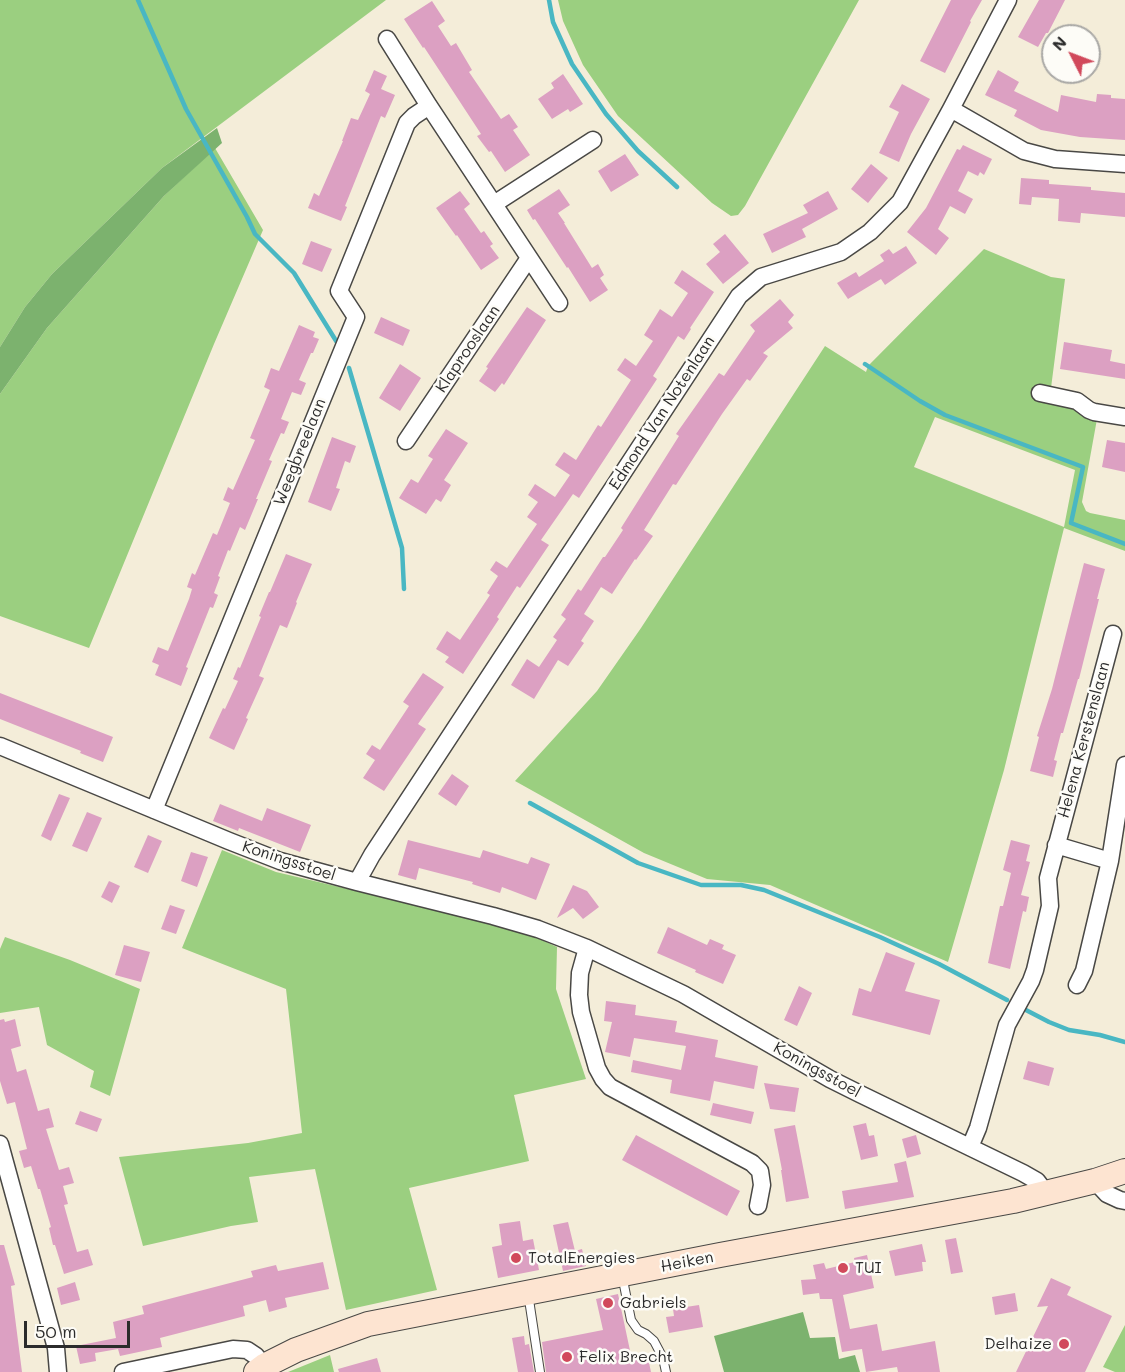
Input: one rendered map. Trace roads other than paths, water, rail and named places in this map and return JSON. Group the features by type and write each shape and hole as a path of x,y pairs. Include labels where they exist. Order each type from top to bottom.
{"main road":[{"name":"Heiken","path":"260,1369 296,1350 368,1324 1013,1201 1095,1181 1125,1171"}],"street":[{"name":"Edmond Van Notenlaan","path":"357,882 372,855 739,296 761,277 841,252 870,232 900,202 1008,0"},
{"path":"387,39 559,303"},
{"name":"Weegbreelaan","path":"154,810 356,317 339,291 407,123 429,106"},
{"path":"951,109 1024,151 1055,159 1125,164"},
{"path":"494,204 593,140"},
{"name":"Klaprooslaan","path":"406,441 530,258"},
{"path":"1040,393 1077,401 1094,412 1125,417"},
{"name":"Helena Kerstenslaan","path":"970,1147 978,1128 1007,1025 1035,970 1050,906 1047,878 1113,634"},
{"name":"Koningsstoel","path":"0,746 280,861 493,916 538,929 587,948 683,994 840,1084 1023,1173 1037,1181 1046,1193"},
{"path":"1077,985 1084,971 1110,861 1125,765"},
{"path":"1056,845 1110,861"},
{"path":"587,948 580,972 581,1012 597,1068 603,1079 610,1087 752,1163 760,1171 762,1185 758,1206"},
{"path":"0,1144 56,1348 58,1372"},
{"path":"1095,1181 1107,1194 1125,1201"},
{"path":"123,1372 232,1349 247,1350 256,1356 260,1369"}],"lane":[{"path":"622,1274 632,1320 638,1330 654,1341 663,1358 666,1372"},
{"path":"528,1293 540,1372"}],"waterway":[{"path":"138,0 186,109 255,234 294,273 338,344"},
{"path":"549,0 553,22 572,64 606,114 638,151 677,187"},
{"path":"865,364 945,415 1083,467 1071,523 1125,544"},
{"path":"349,368 402,548 404,589"},
{"path":"530,803 638,863 701,885 741,885 764,890 880,937 939,964 1007,1000"},
{"path":"1024,1009 1069,1030 1125,1042"}],"place":[{"name":"TotalEnergies","path":"516,1258"},
{"name":"TUI","path":"843,1268"},
{"name":"Gabriels","path":"608,1303"},
{"name":"Delhaize","path":"1064,1344"},
{"name":"Felix Brecht","path":"567,1357"}]}
